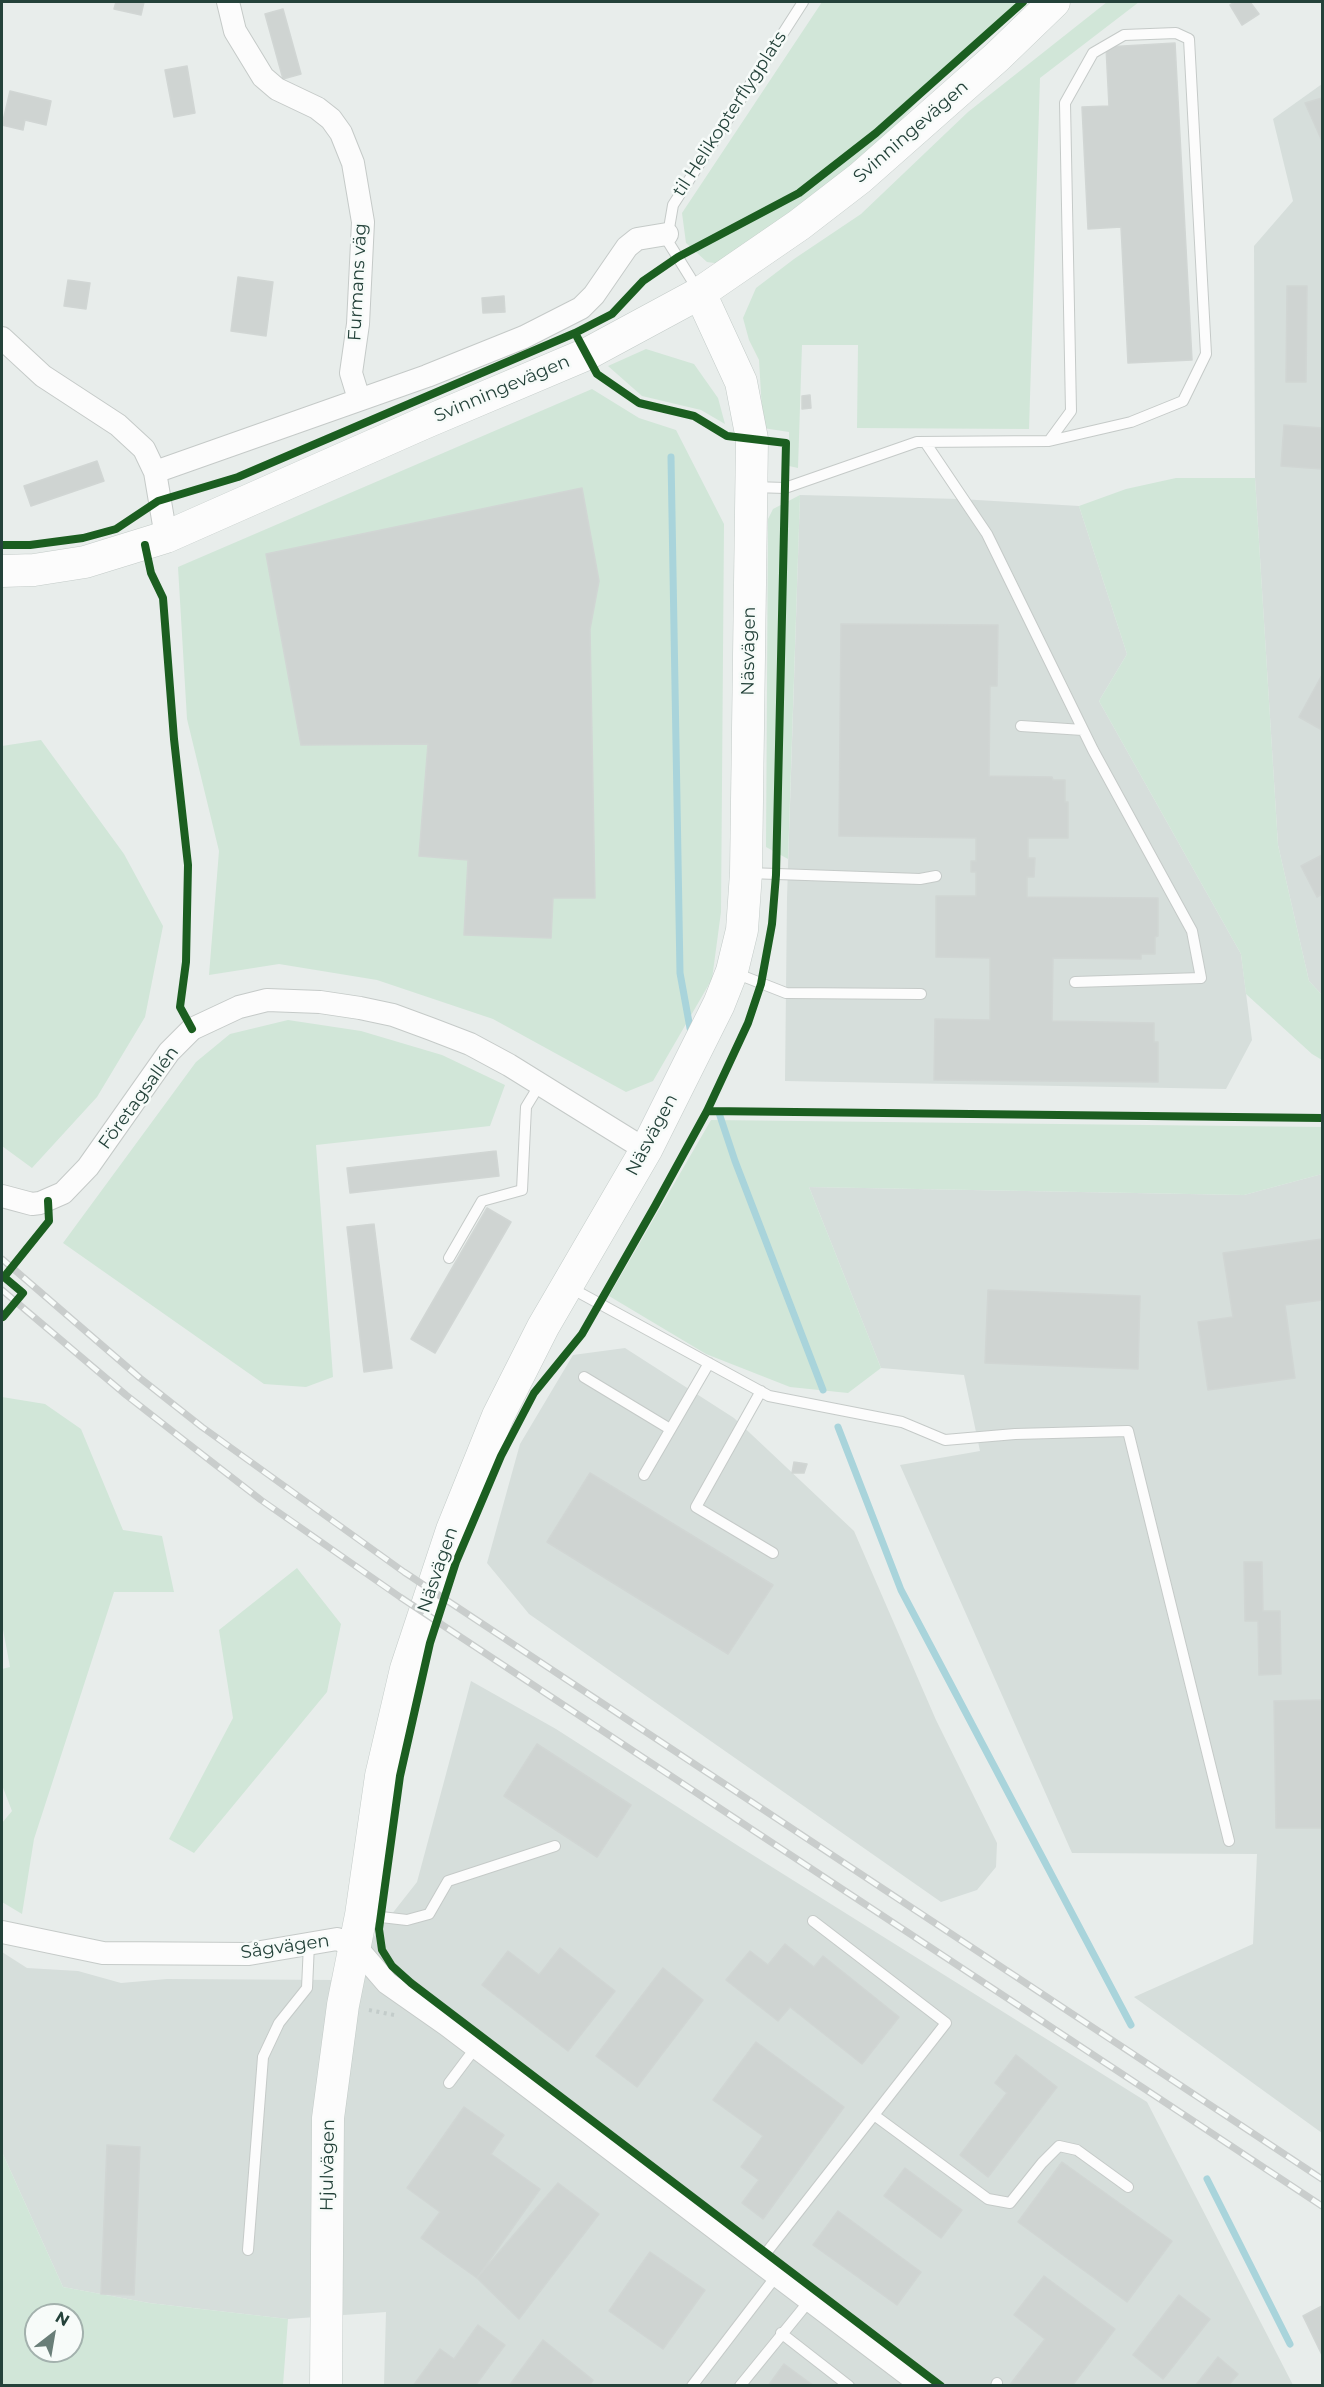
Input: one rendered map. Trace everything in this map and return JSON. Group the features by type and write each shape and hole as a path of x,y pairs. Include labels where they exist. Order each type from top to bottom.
{"street":[{"name":"Furmans väg","path":"228,2 235,31 263,77 277,89 317,108 331,119 341,133 353,163 363,222 358,324 351,373 359,399"},
{"name":"Svinningevägen","path":"2,571 34,570 85,562 166,537 586,354 700,293 799,225 860,178 997,57 1054,2"},
{"path":"155,472 458,364 557,321 581,308 594,295 627,247 638,239 667,234"},
{"name":"Näsvägen","path":"355,1946 381,1776 406,1669 430,1589 489,1434 543,1327 646,1150 719,1004 732,971 742,930 746,873 752,439 741,382 700,293"},
{"path":"2,338 43,376"},
{"path":"2,363 20,365 43,376 128,433 144,449 155,472 166,537"},
{"name":"Företagsallén","path":"2,1196 26,1203 40,1203 63,1193 88,1167 169,1052 192,1029 239,1007 267,1000 320,1002 393,1015 470,1044 540,1084 646,1150"},
{"name":"Sågvägen","path":"2,1932 104,1953 249,1954 337,1939 355,1946 387,1983 476,2047 923,2385"},
{"name":"Hjulvägen","path":"326,2385 328,2118 343,2005 355,1946"}],"lane":[{"name":"til Helikopterflygplats","path":"667,234 673,205 682,188 803,2"},
{"path":"752,487 785,488 917,442 1049,441 1131,422 1182,400 1206,354 1189,39 1176,33 1124,35 1093,54 1065,103 1071,411 1049,441"},
{"path":"667,234 667,240 700,293"},
{"path":"925,442 987,534 1083,730 1192,931 1200,978 1075,982"},
{"path":"1021,726 1083,730"},
{"path":"746,873 920,879 936,876"},
{"path":"732,971 786,993 921,994"},
{"path":"450,1258 482,1201 522,1190 526,1107 540,1084"},
{"path":"567,1285 770,1396 902,1422 945,1440 1015,1434 1128,1431 1229,1840"},
{"path":"644,1475 708,1363"},
{"path":"584,1377 670,1429"},
{"path":"761,1391 696,1507 773,1553"},
{"path":"361,1915 407,1920 429,1914 448,1881 555,1845"},
{"path":"759,2262 946,2023 813,1921"},
{"path":"248,2250 263,2057 279,2023 307,1988 309,1944"},
{"path":"449,2083 476,2047"},
{"path":"874,2115 988,2199 1010,2203 1042,2163 1059,2146 1077,2150 1128,2187"},
{"path":"692,2385 777,2275"},
{"path":"740,2385 810,2300"},
{"path":"781,2333 849,2385"}],"path":[{"path":"5,1278 11,1268"},
{"path":"343,2005 402,2017"}],"shaded area":[{"path":"1322,84 1322,995 1309,981 1278,845 1255,478 1254,246 1293,201 1273,119"},
{"path":"800,495 960,499 1079,506 1127,654 1099,701 1241,954 1252,1040 1226,1089 785,1081 787,898"},
{"path":"1322,1174 1322,2133 1134,1997 1253,1944 1257,1854 1072,1853 900,1465 980,1451 964,1375 881,1368 809,1187 1244,1195"},
{"path":"625,1348 734,1418 854,1531 936,1720 997,1843 996,1867 977,1890 941,1902 529,1614 487,1563 520,1444 573,1355"},
{"path":"471,1681 556,1729 1147,2102 1293,2385 384,2385 386,2312 288,2319 149,2303 63,2287 2,2152 2,1952 27,1968 78,1971 121,1983 167,1979 340,1980 417,1882"}],"green space":[{"path":"822,2 1021,2 948,68 874,150 722,264 707,262 686,243 682,213"},
{"path":"1107,2 1139,2 1040,78 1029,429 857,428 858,345 802,345 798,468 789,466 789,432 763,428 759,360 749,340 743,318 756,288 794,259 861,214 968,112"},
{"path":"646,349 694,364 718,398 725,424 701,410 642,396 608,366"},
{"path":"592,389 639,418 676,430 724,524 721,912 712,979 653,1081 626,1092 493,1019 377,980 279,964 209,975 219,851 187,719 178,567"},
{"path":"1176,478 1255,478 1278,845 1309,981 1322,995 1322,1060 1312,1054 1246,994 1241,954 1099,701 1127,654 1079,506 1126,489"},
{"path":"800,495 788,859 766,847 768,519 773,509"},
{"path":"41,740 124,854 163,926 145,1017 97,1097 32,1168 2,1146 2,746"},
{"path":"288,1020 361,1031 442,1055 505,1085 490,1126 316,1145 333,1377 306,1387 264,1384 63,1243 196,1062 230,1034"},
{"path":"711,1120 1322,1127 1322,1174 1244,1195 809,1187 881,1368 848,1393 790,1387 706,1354 609,1296"},
{"path":"2,1397 45,1404 81,1429 123,1530 162,1536 174,1592 114,1592 34,1839 22,1914 2,1902 2,1823 12,1811 2,1785 2,1669 10,1667 2,1624"},
{"path":"297,1568 341,1624 327,1692 194,1853 169,1839 233,1718 219,1630"},
{"path":"2,2152 63,2287 149,2303 288,2319 283,2385 2,2385"}],"building":[{"path":"116,2 144,2 141,15 114,9"},
{"path":"1235,2 1250,2 1259,14 1242,25 1230,5"},
{"path":"283,9 301,74 283,79 265,14"},
{"path":"1175,43 1192,360 1128,363 1121,227 1088,229 1082,107 1109,106 1106,47"},
{"path":"187,66 195,113 174,117 165,70"},
{"path":"10,91 51,101 46,125 25,120 23,130 2,125"},
{"path":"1322,98 1322,141 1305,103"},
{"path":"238,277 273,282 266,336 231,331"},
{"path":"68,280 90,283 86,309 64,306"},
{"path":"1287,286 1307,286 1306,382 1286,382"},
{"path":"504,296 505,312 483,313 482,298"},
{"path":"810,395 811,408 802,409 802,396"},
{"path":"1284,425 1322,428 1322,469 1281,466"},
{"path":"97,461 104,481 31,506 24,486"},
{"path":"582,488 599,581 590,629 595,898 553,898 551,938 464,935 468,860 419,856 428,744 301,745 266,554"},
{"path":"841,624 998,625 997,686 990,686 989,776 1052,777 1053,780 1065,780 1065,802 1068,802 1068,838 1028,838 1028,858 1035,858 1034,877 1027,877 1027,897 1158,898 1158,936 1155,937 1155,954 1141,954 1141,959 1053,958 1052,1021 1154,1023 1154,1042 1158,1042 1158,1082 934,1080 935,1019 990,1020 990,958 936,957 936,896 976,896 976,872 971,872 971,861 976,861 976,838 839,836"},
{"path":"1322,675 1322,730 1299,717"},
{"path":"1322,855 1322,894 1317,897 1301,866"},
{"path":"496,1151 499,1176 350,1193 347,1168"},
{"path":"487,1208 511,1222 435,1353 411,1339"},
{"path":"374,1224 392,1368 364,1372 347,1227"},
{"path":"1322,1239 1322,1300 1285,1305 1295,1378 1208,1390 1198,1322 1233,1317 1223,1253"},
{"path":"988,1290 1140,1296 1138,1369 985,1363"},
{"path":"794,1462 807,1464 804,1473 792,1473"},
{"path":"590,1473 773,1585 728,1654 547,1542"},
{"path":"1244,1562 1262,1562 1263,1611 1280,1611 1281,1674 1259,1675 1258,1621 1245,1621"},
{"path":"1322,1700 1322,1828 1276,1828 1274,1701"},
{"path":"537,1744 631,1805 597,1857 504,1796"},
{"path":"785,1944 814,1967 823,1956 899,2017 862,2064 790,2007 778,2021 726,1980 750,1951 768,1965"},
{"path":"560,1948 615,1991 568,2051 482,1985 508,1951 539,1975"},
{"path":"663,1968 703,2000 637,2087 596,2056"},
{"path":"756,2042 844,2107 763,2219 742,2203 759,2180 741,2167 763,2136 713,2100"},
{"path":"1016,2055 1057,2087 988,2177 960,2155 1007,2093 995,2083"},
{"path":"464,2107 504,2135 491,2154 540,2189 477,2278 421,2238 440,2212 407,2188"},
{"path":"107,2145 140,2147 134,2295 101,2294"},
{"path":"1062,2162 1172,2241 1127,2302 1018,2222"},
{"path":"905,2168 962,2210 941,2238 884,2196"},
{"path":"558,2183 599,2214 519,2319 477,2278"},
{"path":"838,2211 921,2272 897,2305 813,2245"},
{"path":"650,2252 705,2290 663,2349 609,2311"},
{"path":"1044,2276 1115,2329 1072,2386 1009,2386 1045,2339 1014,2315"},
{"path":"1179,2295 1210,2319 1163,2379 1133,2355"},
{"path":"1322,2306 1322,2355 1303,2316"},
{"path":"478,2325 505,2345 475,2386 413,2386 440,2349 454,2359"},
{"path":"543,2340 593,2380 589,2386 509,2386"},
{"path":"1218,2357 1238,2374 1228,2386 1195,2386"},
{"path":"784,2364 814,2386 768,2386"}],"waterway":[{"path":"671,457 680,973 690,1028"},
{"path":"719,1113 735,1161 823,1390"},
{"path":"838,1427 901,1590 1131,2025"},
{"path":"1207,2179 1290,2344"}],"railway":[{"path":"2,1259 140,1378 202,1427 404,1572 1322,2179"},
{"path":"2,1290 126,1395 261,1500 400,1597 1322,2206"}],"cycle path":[{"path":"2,545 30,545 83,538 116,529 158,501 238,477 575,333 612,314 643,281 678,257 799,193 876,133 1023,2"},
{"path":"575,333 597,374 639,403 694,416 727,436 786,443 776,875 772,924 761,984 748,1023 707,1111 582,1334 534,1393 501,1456 456,1562 430,1643 400,1776 379,1929 382,1950 392,1966 411,1983 941,2386"},
{"path":"145,545 151,573 163,598 174,739 188,865 186,962 180,1007 192,1029"},
{"path":"707,1111 1322,1118"},
{"path":"2,1316 23,1293 4,1277 49,1221 48,1201"}]}
